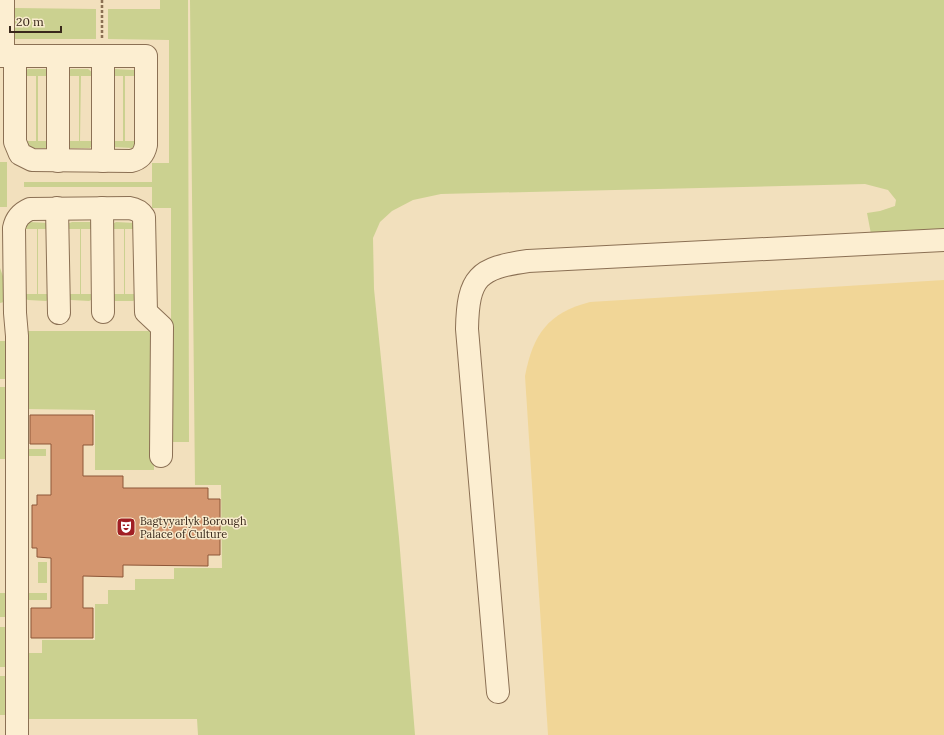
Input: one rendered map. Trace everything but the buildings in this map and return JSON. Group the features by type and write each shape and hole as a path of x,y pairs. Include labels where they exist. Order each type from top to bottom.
{"lane":[{"path":"3,0 6,56 15,142 20,154 32,160 58,161 130,161 136,160 142,156 146,145 146,56 103,48 58,56 6,56"},
{"path":"103,48 103,161"},
{"path":"58,56 58,161"},
{"path":"57,208 59,313"},
{"path":"17,735 8,528 17,336 15,313 14,228 19,215 24,211 30,209 57,208 135,209 144,217 146,312 162,327 162,456"},
{"path":"102,208 103,312"},
{"path":"498,692 467,329 468,307 472,288 480,276 493,268 508,264 528,262 944,240"}],"path":[{"path":"102,0 103,48"}],"green space":[{"path":"160,0 188,0 189,442 169,442 171,208 152,208 152,187 24,187 24,182 152,182 152,163 169,163 169,40 108,39 108,9 160,9"},
{"path":"190,0 944,0 944,229 871,234 867,213 880,211 895,206 896,200 888,190 865,184 441,194 413,200 392,211 380,222 373,238 374,289 399,538 415,735 198,735 197,719 26,719 26,653 42,653 42,640 95,640 95,604 108,604 108,590 135,590 135,579 174,579 174,568 222,568 221,485 195,485"},
{"path":"15,8 96,9 96,39 15,39"},
{"path":"28,69 47,69 49,71 50,76 38,76 38,141 51,141 48,147 45,148 28,148 23,141 36,141 36,76 23,76"},
{"path":"71,69 88,69 93,73 93,76 81,76 80,141 93,141 90,148 70,148 66,141 79,141 79,76 66,76 67,71"},
{"path":"114,69 136,71 137,76 125,76 125,141 137,141 132,148 113,147 110,141 123,141 123,76 110,76"},
{"path":"0,162 7,162 7,207 0,207"},
{"path":"29,222 48,223 51,229 38,229 38,294 51,294 51,298 46,301 28,300 24,294 37,294 37,229 24,229"},
{"path":"72,222 90,222 92,223 94,229 81,229 81,294 94,294 93,299 89,301 68,299 67,294 80,294 80,229 67,229 67,224"},
{"path":"116,222 135,223 138,229 125,229 125,294 138,294 137,299 133,301 115,301 111,294 124,294 124,229 111,229 111,225"},
{"path":"0,268 4,279 4,302 0,303"},
{"path":"26,331 154,331 154,470 95,470 95,410 26,409"},
{"path":"0,341 8,341 8,379 0,379"},
{"path":"0,387 8,387 8,459 0,459"},
{"path":"24,449 46,449 46,456 24,456"},
{"path":"38,562 47,562 47,583 38,583"},
{"path":"0,593 8,593 8,617 0,617"},
{"path":"25,593 47,593 47,600 25,600"},
{"path":"0,627 8,627 8,667 0,667"},
{"path":"0,676 8,676 8,715 0,715"}],"sand":[{"path":"944,280 944,735 548,735 525,376 528,361 533,348 545,327 563,312 590,302"}],"place":[{"name":"Bagtyyarlyk Borough Palace of Culture","path":"126,527"}]}
